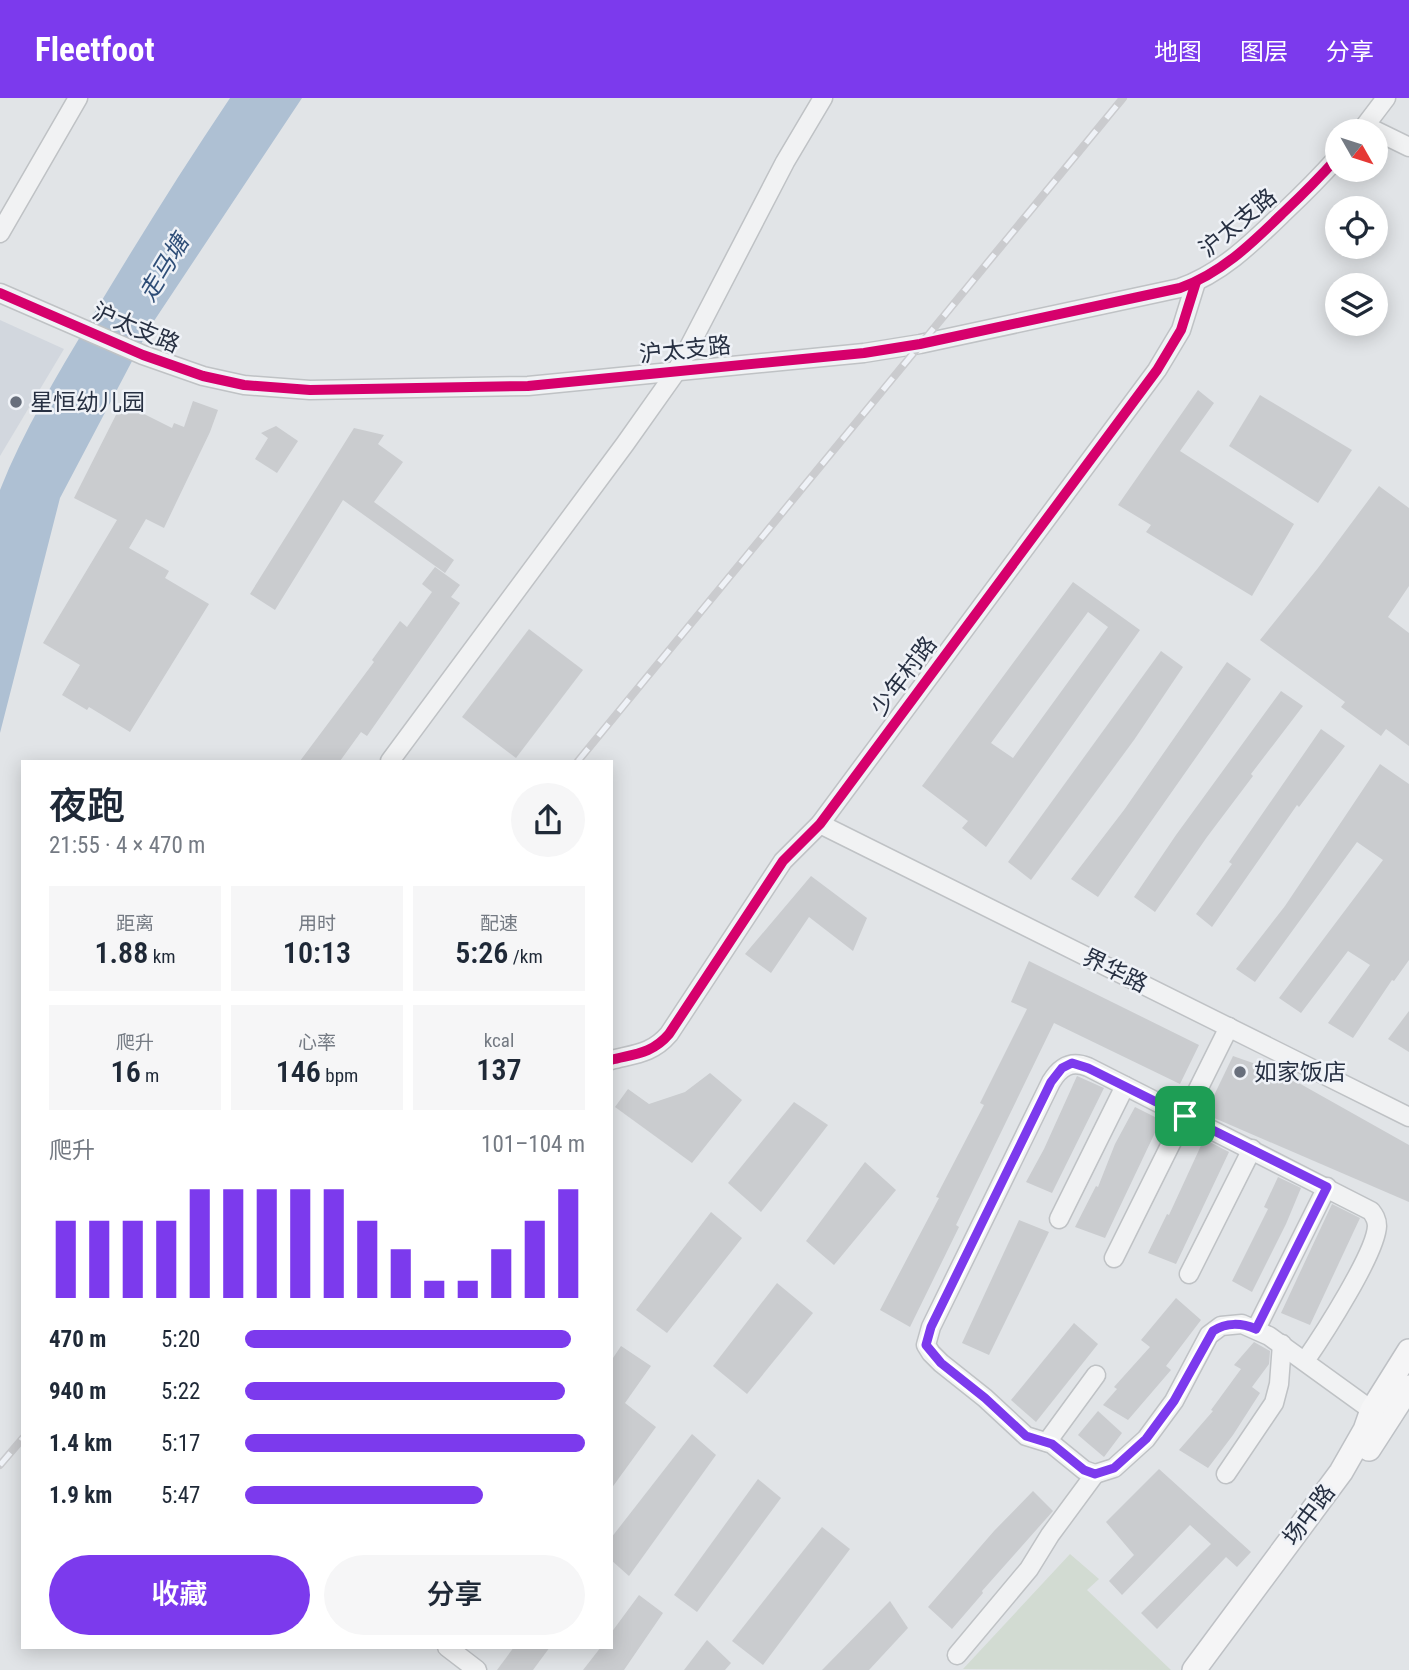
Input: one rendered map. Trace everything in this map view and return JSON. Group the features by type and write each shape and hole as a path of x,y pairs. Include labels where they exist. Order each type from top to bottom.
{"main road":[{"name":"场中路","path":"1210,1670 1356,1470 1409,1351"},
{"name":"场中路","path":"1194,1670 1341,1472 1365,1430 1409,1387"}],"street":[{"path":"0,233 78,98"},
{"path":"391,760 676,372 785,162 823,98"},
{"path":"1370,119 1386,98"},
{"path":"1388,139 1409,147"},
{"name":"沪太支路","path":"0,293 143,355 223,381 310,390 528,386 864,353 920,344 1162,293 1196,282 1231,261 1250,246 1325,170"},
{"name":"少年村路","path":"613,1060 645,1053 662,1042 778,869 820,824 1157,370 1181,330 1196,282"},
{"name":"界华路","path":"820,824 1409,1117"},
{"path":"1114,1258 1229,1027"},
{"path":"1095,1474 1084,1470 1056,1446 1033,1440 1023,1433 941,1363 928,1349 926,1340 1053,1077 1067,1065 1078,1063 1366,1207 1374,1215 1377,1226 1372,1244 1337,1311 1305,1361"},
{"path":"1059,1219 1125,1086"},
{"path":"1189,1274 1252,1149"},
{"path":"1256,1329 1327,1187"},
{"path":"957,1656 1029,1569 1050,1535 1095,1474 1114,1468 1146,1439 1174,1401 1213,1331 1221,1326 1234,1324 1256,1329 1282,1344 1379,1416"},
{"path":"1226,1474 1274,1404 1279,1384 1282,1344"},
{"path":"1047,1442 1096,1375"},
{"path":"450,1649 477,1670"}],"shaded area":[{"name":"星恒幼儿园","path":"0,320 64,349 0,456"},
{"path":"1070,1554 1099,1579 1087,1590 1171,1670 963,1669"}],"water":[{"name":"走马塘","path":"230,98 302,98 150,327 60,498 0,733 0,490 30,425 66,361 158,208"}],"building":[{"path":"1198,390 1214,403 1180,451 1294,524 1252,596 1146,532 1151,525 1118,505"},
{"path":"1260,395 1352,450 1318,503 1229,446"},
{"path":"193,401 218,410 210,432 164,528 146,519 129,548 169,571 165,578 209,604 130,732 89,707 87,710 62,695 80,665 43,643 117,520 74,498 122,403 172,428 174,423 184,427"},
{"path":"276,426 298,441 277,473 255,459 268,438 261,433"},
{"path":"354,428 384,435 378,444 403,462 374,502 454,560 445,573 343,500 275,610 250,594"},
{"path":"1379,486 1409,508 1409,586 1388,617 1409,633 1409,746 1386,729 1381,736 1341,707 1345,702 1260,640"},
{"path":"435,567 460,585 451,597 460,603 367,736 361,732 341,760 301,760 374,662 372,660 400,621 407,627 432,592 422,584"},
{"path":"1073,582 1140,630 986,847 962,828 968,821 922,786","holes":["1088,612 1108,627 1013,758 991,743"]},
{"path":"529,629 583,670 516,758 462,717"},
{"path":"1161,651 1183,667 1134,740 1031,880 1008,862"},
{"path":"1227,662 1251,679 1098,897 1071,879 1124,810"},
{"path":"1281,691 1303,706 1251,774 1253,776 1155,912 1134,897"},
{"path":"1321,729 1345,746 1299,807 1297,805 1212,927 1196,914"},
{"path":"1380,764 1409,784 1409,960 1394,981 1392,980 1353,1038 1328,1023 1370,965 1348,951 1301,1013 1279,998 1383,860 1357,842 1255,982 1236,969 1285,906"},
{"path":"811,876 867,918 853,951 809,917 771,973 745,954"},
{"path":"1029,961 1199,1045 1180,1084 1054,1023 910,1327 880,1310 939,1198 936,1197 984,1105 980,1103 1027,1009 1011,1002"},
{"path":"1409,1011 1409,1052 1388,1039"},
{"path":"1233,1056 1281,1073 1409,1145 1409,1202 1205,1114"},
{"path":"710,1073 742,1100 692,1163 615,1107 628,1089 649,1104 685,1092"},
{"path":"1077,1076 1104,1088 1052,1193 1026,1182"},
{"path":"794,1102 828,1125 761,1212 728,1183"},
{"path":"1135,1107 1161,1120 1105,1238 1075,1227 1096,1186 1098,1187 1115,1144"},
{"path":"1204,1139 1229,1152 1176,1264 1148,1253"},
{"path":"865,1162 896,1190 834,1265 806,1241"},
{"path":"1278,1177 1301,1188 1252,1292 1232,1281 1268,1209 1264,1207"},
{"path":"1332,1204 1360,1218 1310,1325 1281,1313"},
{"path":"711,1212 742,1238 667,1333 636,1310"},
{"path":"1019,1220 1049,1232 989,1355 962,1343"},
{"path":"777,1283 813,1313 747,1394 713,1366"},
{"path":"1176,1298 1201,1320 1166,1366 1171,1370 1128,1420 1103,1405 1117,1389 1114,1387 1150,1347 1141,1340"},
{"path":"1074,1323 1098,1344 1036,1422 1011,1400"},
{"path":"1254,1342 1270,1351 1269,1364 1252,1387 1260,1393 1208,1468 1179,1450 1213,1411 1211,1410 1241,1369 1234,1365"},
{"path":"621,1346 651,1366 625,1403 656,1427 613,1486 613,1358"},
{"path":"1098,1411 1122,1433 1104,1457 1078,1435"},
{"path":"692,1434 716,1455 629,1576 613,1562 613,1535"},
{"path":"1159,1469 1251,1552 1237,1567 1226,1557 1157,1629 1141,1613 1211,1544 1190,1525 1122,1595 1109,1581 1134,1555 1106,1522"},
{"path":"758,1479 781,1498 697,1612 674,1595"},
{"path":"1033,1491 1053,1511 952,1629 928,1607"},
{"path":"822,1527 850,1549 763,1665 732,1641"},
{"path":"639,1595 663,1613 624,1670 583,1670 599,1649 613,1649 613,1630"},
{"path":"890,1601 908,1628 869,1670 822,1670"},
{"path":"707,1640 731,1663 725,1670 684,1670"},
{"path":"513,1649 549,1649 533,1670 497,1670"}],"railway":[{"path":"579,760 1123,98"},
{"path":"0,1465 21,1440"}],"cycle path":[{"path":"0,293 143,355 203,376 244,385 310,390 528,386 864,353 920,344 1180,288 1195,282 1236,256 1325,170"},
{"path":"613,1060 656,1046 669,1034 783,861 820,824 1157,370 1181,330 1196,282"}],"place":[{"name":"星恒幼儿园","path":"16,402"},
{"name":"如家饭店","path":"1240,1072"}],"route":[{"path":"1078,1063 1185,1116 1327,1187 1256,1329 1234,1324 1221,1326 1213,1331 1174,1401 1146,1439 1114,1468 1107,1472 1090,1473 1052,1444 1026,1436 997,1408 941,1363 928,1349 926,1340 1051,1082 1062,1068 1078,1063"}]}
